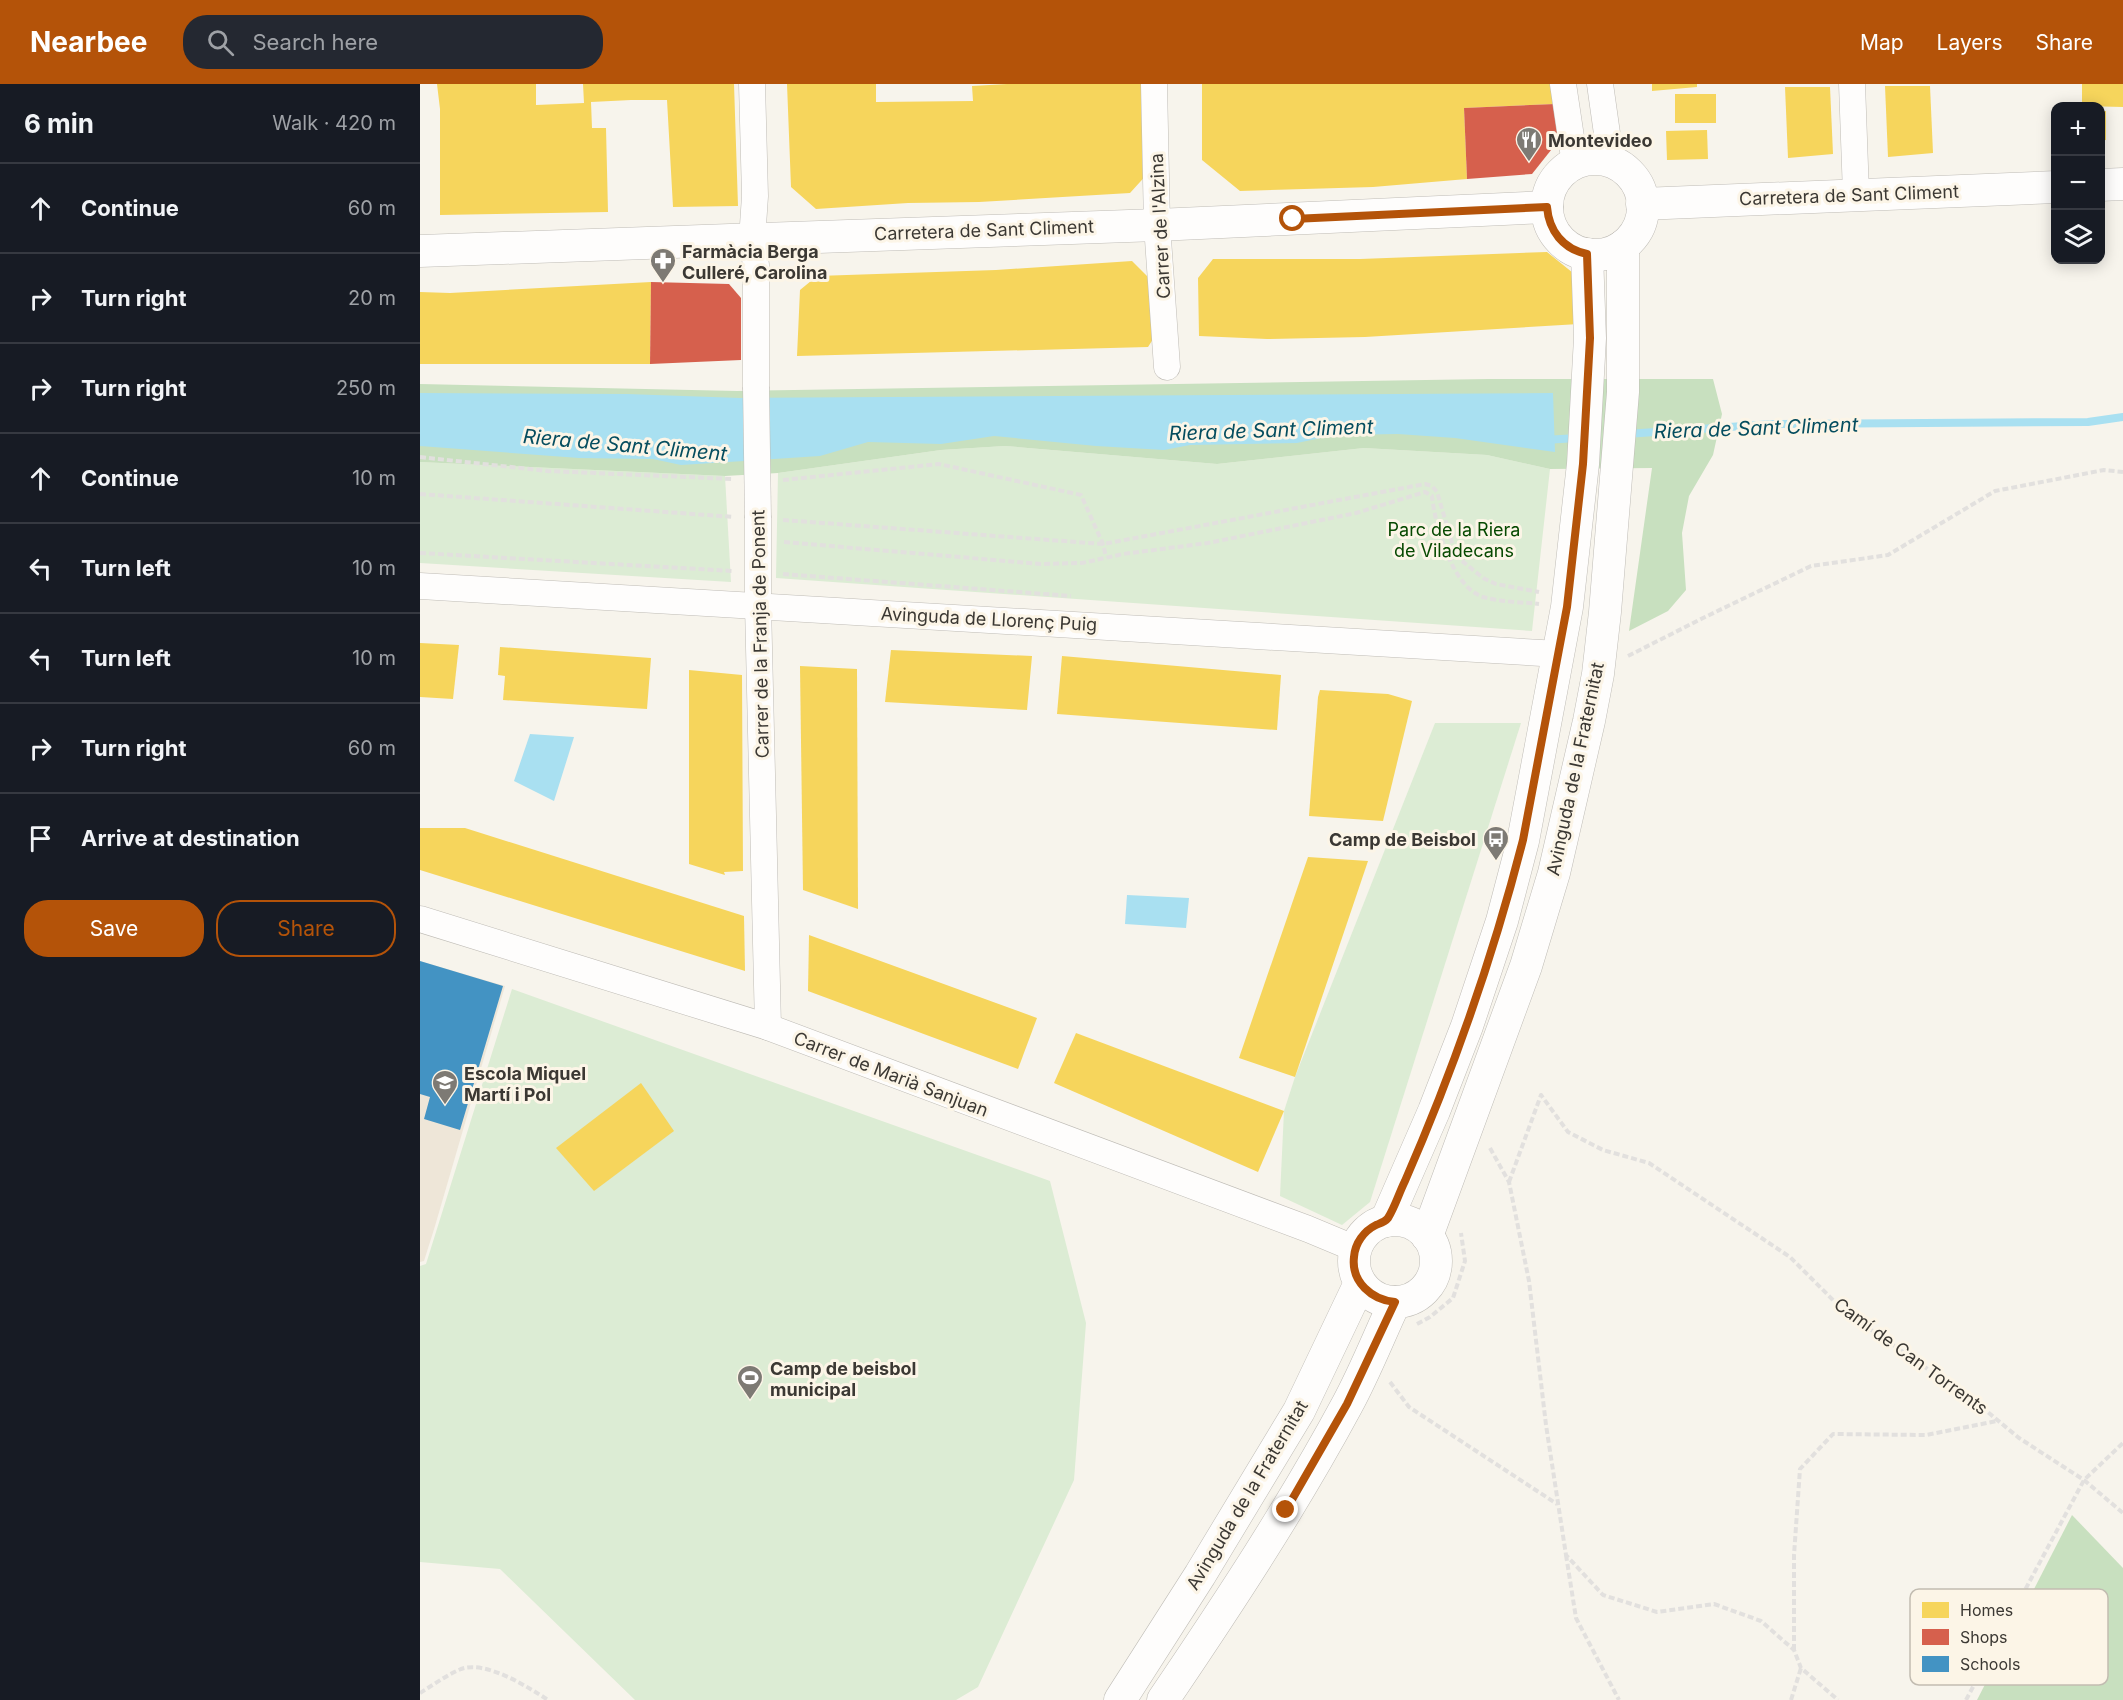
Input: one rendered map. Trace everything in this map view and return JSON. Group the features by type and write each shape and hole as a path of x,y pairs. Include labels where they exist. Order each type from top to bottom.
{"street":[{"name":"Carrer de la Franja de Ponent","path":"752,84 755,196 752,240 756,265 758,605 768,1027"},
{"name":"Carrer de l'Alzina","path":"1154,84 1157,225 1167,367"},
{"path":"1563,84 1575,164"},
{"path":"1600,84 1611,162"},
{"path":"1852,84 1856,194"},
{"path":"1595,159 1611,162 1623,168 1640,190 1642,216 1638,227 1623,246 1605,254 1587,254 1568,247 1558,237 1549,220 1547,207 1555,181 1563,171 1575,164 1595,159"},
{"name":"Carretera de Sant Climent","path":"1642,204 2051,187"},
{"name":"Carretera de Sant Climent","path":"420,251 1157,225 1547,207"},
{"name":"Avinguda de la Fraternitat","path":"1427,1236 1526,966 1554,873 1589,721 1598,674 1623,392 1623,246"},
{"name":"Avinguda de la Fraternitat","path":"1386,1221 1434,1111 1467,1026 1502,921 1523,840 1567,607 1583,464 1589,389 1590,338 1587,254"},
{"name":"Avinguda de Llorenç Puig","path":"420,586 1559,654"},
{"name":"Carrer de Marià Sanjuan","path":"420,919 768,1027 1356,1249"},
{"path":"1163,1700 1215,1624 1286,1510 1402,1315 1414,1297 1431,1279 1435,1266 1434,1253 1427,1236 1409,1223 1386,1221 1367,1231 1356,1249 1354,1263 1360,1283 1375,1297 1402,1315"},
{"name":"Avinguda de la Fraternitat","path":"1120,1700 1200,1575 1299,1411 1360,1283"}],"path":[{"path":"420,457 547,471 734,479"},
{"path":"781,481 939,464 1081,495 1103,544 1106,557"},
{"path":"1598,674 1650,644 1811,566 1888,555 1995,491 2104,470 2123,472"},
{"path":"420,494 1103,544 1425,484 1432,486 1437,492 1456,556 1483,578 1496,584 1544,593"},
{"path":"783,542 1041,564 1082,563 1106,557 1208,543 1356,513 1425,492 1432,496 1434,514 1442,542 1453,566 1475,593 1484,597 1543,604"},
{"path":"420,554 759,572"},
{"name":"Camí de Can Torrents","path":"1509,1182 1542,1095 1568,1132 1604,1150 1649,1163 1790,1257 1844,1311 1978,1404 2019,1438 2084,1480 2123,1512"},
{"path":"1487,1142 1509,1182 1528,1281 1545,1425 1576,1618 1619,1700"},
{"path":"1402,1315 1430,1317 1453,1298 1465,1261 1460,1238 1461,1229"},
{"path":"1388,1374 1390,1383 1409,1407 1558,1504"},
{"path":"1838,1700 1802,1668 1794,1650 1794,1555 1800,1469 1833,1434 1926,1435 1998,1420"},
{"path":"2025,1589 2084,1480 2123,1443"},
{"path":"1566,1555 1603,1595 1657,1612 1714,1604 1761,1621 1794,1650"},
{"path":"420,1693 463,1668 490,1670 522,1684 548,1700"},
{"path":"1791,1700 1802,1668"},
{"path":"1965,1700 1973,1685"}],"shaded area":[{"name":"Escola Miquel Martí i Pol","path":"420,961 505,986 435,1226 424,1261 420,1262"}],"green space":[{"path":"1488,379 1713,379 1722,414 1713,455 1689,496 1682,533 1686,590 1668,611 1629,631 1652,468 1550,469 1487,455 1364,448 1217,464 1005,446 941,450 778,473 725,476 420,462 420,384 737,391"},
{"name":"Parc de la Riera de Viladecans","path":"1005,446 1217,464 1364,448 1487,455 1550,469 1532,631 776,578 778,473 941,450"},
{"path":"420,462 725,476 731,582 420,563"},
{"path":"1435,723 1521,723 1370,1202 1342,1225 1280,1196 1284,1111 1295,1077"},
{"name":"Camp de beisbol municipal","path":"512,989 1050,1181 1086,1323 1074,1480 978,1687 956,1700 635,1700 500,1569 420,1562 420,1266 426,1264"},
{"path":"2072,1515 2123,1568 2123,1700 1977,1700 1985,1685 2108,1685 2108,1589 2034,1589"}],"water":[{"path":"420,393 627,394 740,398 1553,393 1555,452 1455,438 1398,434 1335,435 1297,443 1190,445 1164,450 994,436 941,444 868,442 820,456 681,465 653,459 579,458 420,446"},
{"path":"530,734 574,737 554,801 514,781"},
{"path":"1127,895 1189,898 1186,928 1125,924"}],"building: Homes":[{"path":"437,84 536,84 536,105 584,103 583,84 734,84 738,206 673,207 667,100 631,100 591,102 592,128 606,128 608,212 440,215 440,109"},
{"path":"787,84 876,84 876,102 973,101 972,86 1146,84 1150,171 1130,193 816,209 791,187"},
{"path":"1202,84 1553,84 1555,104 1464,108 1467,179 1373,187 1240,191 1202,160"},
{"path":"1652,84 1697,84 1697,87 1652,91"},
{"path":"2082,84 2123,84 2123,107 2105,107 2105,102 2082,102"},
{"path":"1885,86 1930,86 1933,153 1888,157"},
{"path":"1785,87 1830,87 1833,154 1788,158"},
{"path":"1675,94 1716,94 1716,123 1675,123"},
{"path":"2105,111 2106,111 2105,140"},
{"path":"1707,130 1708,159 1667,160 1666,131"},
{"path":"1547,252 1578,277 1579,324 1365,337 1267,339 1199,336 1198,278 1213,259 1360,259"},
{"path":"1132,261 1153,282 1155,336 1148,347 797,356 800,290 817,276 996,270"},
{"path":"651,282 650,364 420,364 420,292 450,293"},
{"path":"420,643 459,645 453,699 420,697"},
{"path":"500,647 651,658 647,709 503,700 505,676 498,675"},
{"path":"891,650 1032,656 1027,710 885,702"},
{"path":"1062,656 1281,675 1277,730 1057,714"},
{"path":"800,666 857,669 858,909 803,890"},
{"path":"689,670 742,675 743,871 724,872 725,875 689,864"},
{"path":"1320,690 1388,694 1412,701 1383,821 1309,816"},
{"path":"420,828 465,828 744,916 745,971 420,870"},
{"path":"1308,857 1368,861 1295,1077 1239,1058"},
{"path":"809,935 1037,1018 1018,1069 808,991"},
{"path":"1076,1033 1284,1111 1258,1172 1054,1083"},
{"path":"641,1083 674,1131 594,1191 556,1148"}],"building: Shops":[{"path":"1555,104 1559,140 1532,174 1467,179 1464,108"},
{"path":"651,282 729,284 741,298 741,360 650,364"}],"building: Schools":[{"name":"Escola Miquel Martí i Pol","path":"420,961 503,986 460,1130 424,1119 430,1097 420,1094"}],"waterway":[{"name":"Riera de Sant Climent","path":"1626,434 1773,424 2088,422 2123,417"},
{"name":"Riera de Sant Climent","path":"1545,440 1577,438"}],"place":[{"name":"Montevideo","path":"1529,163"},
{"name":"Farmàcia Berga Culleré, Carolina","path":"663,284"},
{"name":"Camp de Beisbol","path":"1496,862"},
{"name":"Escola Miquel Martí i Pol","path":"445,1106"},
{"name":"Camp de beisbol municipal","path":"750,1401"}],"route":[{"path":"1286,1510 1347,1404 1395,1302 1382,1300 1364,1289 1357,1277 1354,1256 1362,1236 1373,1227 1386,1221 1434,1111 1467,1026 1502,921 1516,870 1567,607 1583,464 1589,389 1590,338 1587,254 1568,247 1558,237 1551,226 1547,207 1293,219"}]}
